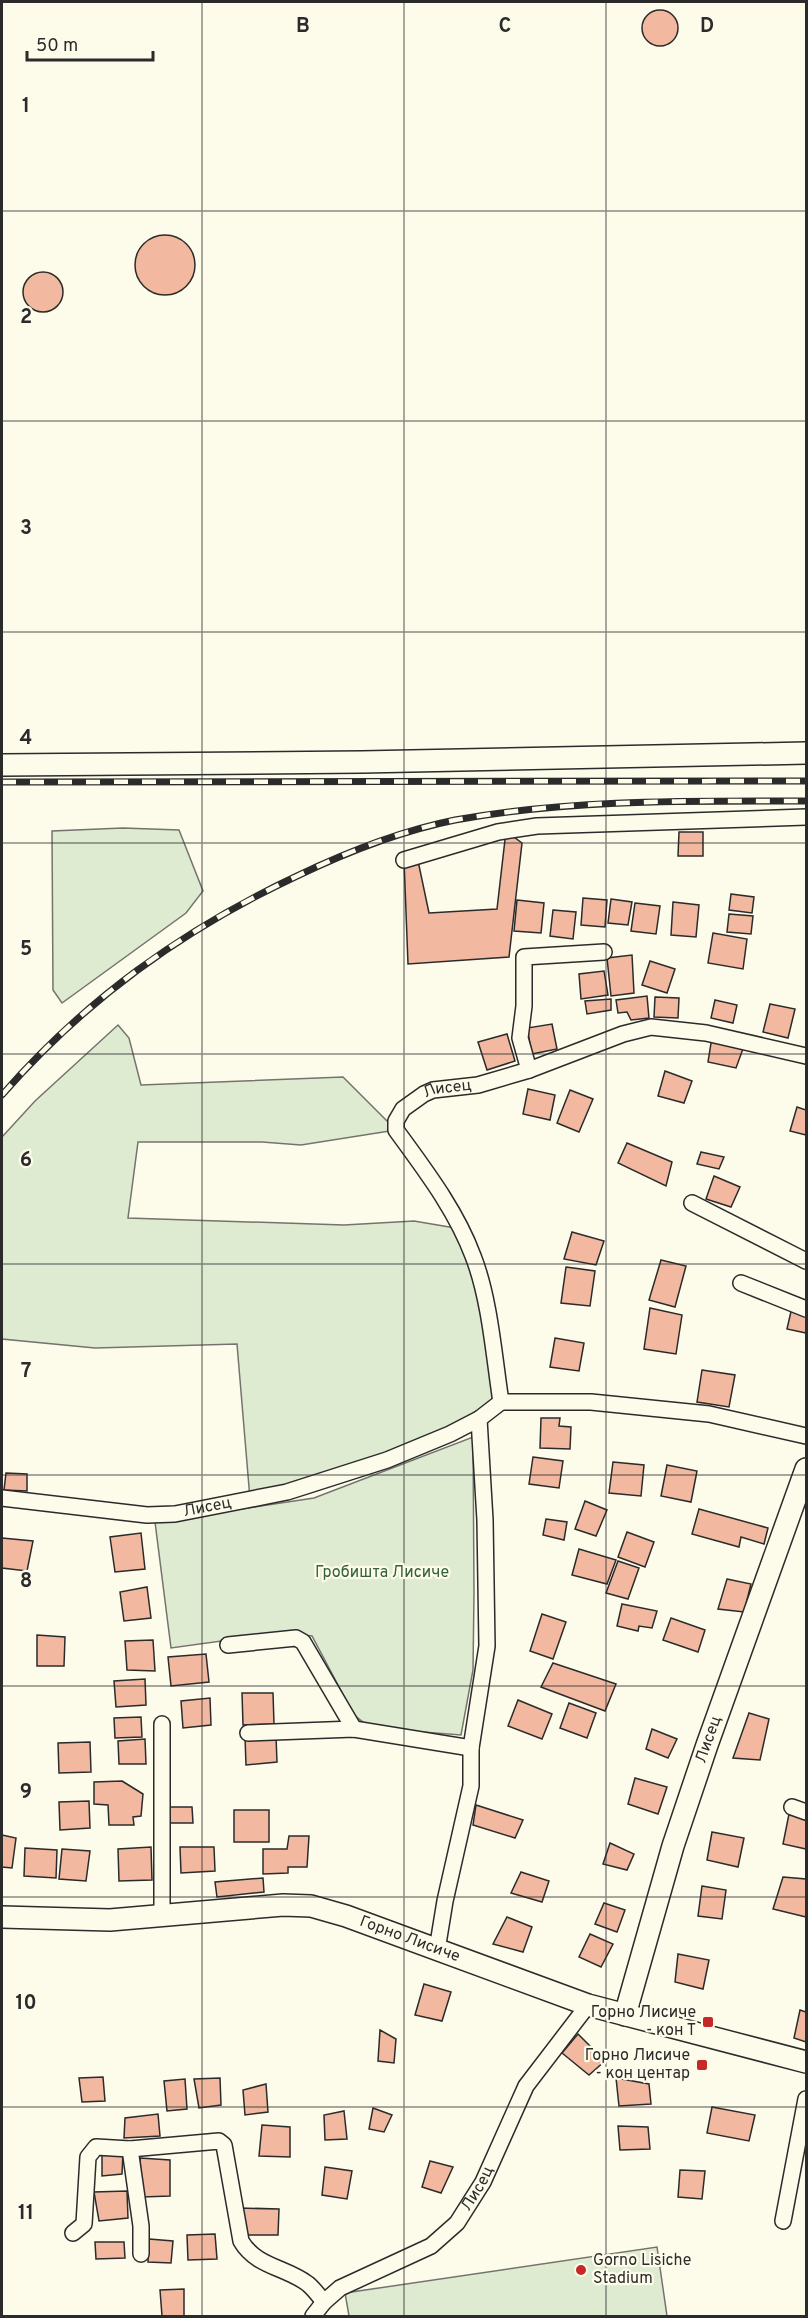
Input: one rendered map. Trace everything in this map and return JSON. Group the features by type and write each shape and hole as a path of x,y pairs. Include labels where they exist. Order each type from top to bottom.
{"street":[{"path":"2,765 362,762 807,753"},
{"path":"405,860 498,832 537,826 807,817"},
{"path":"529,1070 520,1038 524,1006 524,957 604,952"},
{"name":"Лисец","path":"2,1498 147,1515 175,1514 287,1492 315,1484 387,1460 450,1434 478,1419 501,1402 483,1294 475,1259 450,1208 434,1182 396,1131 396,1121 412,1100 433,1090 478,1085 529,1070 623,1034 651,1028 706,1033 807,1056"},
{"path":"692,1203 807,1261"},
{"path":"741,1283 807,1309"},
{"path":"501,1402 591,1402 709,1414 807,1436"},
{"path":"437,1950 445,1901 471,1786 471,1748 487,1646 485,1520 478,1419"},
{"name":"Лисец","path":"625,2015 699,1767 807,1469"},
{"path":"228,1645 296,1638 303,1642 354,1729"},
{"path":"162,1724 162,1917"},
{"path":"248,1733 354,1729 471,1748"},
{"name":"Горно Лисиче","path":"2,1917 110,1920 283,1905 311,1906 346,1916 588,2005 807,2062"},
{"name":"Лисец","path":"313,2316 324,2302 340,2289 430,2246 457,2223 483,2182 526,2086 588,2005"},
{"path":"783,2221 807,2099"},
{"path":"73,2233 84,2224 88,2157 96,2147 129,2149 213,2140 224,2145 242,2241 247,2250 260,2261 308,2284 324,2302"},
{"path":"129,2149 141,2226 141,2254"}],"green space":[{"path":"123,828 179,830 203,891 186,913 62,1003 53,990 52,831"},
{"path":"118,1025 129,1038 141,1085 343,1077 396,1130 301,1145 262,1142 138,1142 128,1218 344,1225 414,1221 461,1229 468,1242 501,1402 387,1460 250,1499 237,1344 95,1348 2,1339 2,1137 35,1101"},
{"name":"Гробишта Лисиче","path":"473,1437 473,1670 461,1735 371,1728 354,1715 312,1636 279,1633 171,1648 155,1522 314,1498"},
{"name":"Gorno Lisiche Stadium","path":"657,2247 667,2316 349,2316 345,2293"}],"building":[{"path":"660,10 673,15 678,28 673,41 660,46 647,41 642,28 647,15"},
{"path":"159,235 171,235 182,240 190,248 195,265 193,277 182,290 171,295 159,295 148,290 140,282 135,271 135,259 140,248 148,240"},
{"path":"43,272 51,273 57,278 62,284 62,300 57,306 51,311 43,312 35,311 29,306 24,300 23,292 24,284 29,278 35,273"},
{"path":"506,831 522,843 509,957 408,964 404,860 417,856 429,913 497,909"},
{"path":"679,832 703,832 703,856 678,856"},
{"path":"731,894 754,897 752,913 729,910"},
{"path":"583,898 607,900 605,927 581,925"},
{"path":"611,899 632,902 628,925 608,923"},
{"path":"517,900 544,903 541,933 514,931"},
{"path":"673,902 699,905 696,937 671,935"},
{"path":"635,903 660,906 656,934 631,931"},
{"path":"553,910 576,912 573,939 550,936"},
{"path":"729,914 753,916 751,934 727,932"},
{"path":"713,933 747,939 743,969 708,963"},
{"path":"632,955 634,993 611,996 607,958"},
{"path":"650,961 675,969 667,993 642,985"},
{"path":"604,971 608,995 581,999 579,974"},
{"path":"647,996 649,1018 631,1020 627,1012 618,1013 616,1000"},
{"path":"655,997 679,998 678,1018 654,1017"},
{"path":"611,999 611,1010 587,1014 585,1001"},
{"path":"715,1000 737,1005 733,1023 711,1018"},
{"path":"770,1004 795,1009 788,1038 763,1032"},
{"path":"552,1024 557,1049 532,1054 527,1028"},
{"path":"507,1034 515,1061 487,1070 478,1042"},
{"path":"712,1037 744,1046 736,1068 708,1062"},
{"path":"665,1071 692,1081 684,1103 658,1096"},
{"path":"528,1089 555,1095 550,1120 523,1114"},
{"path":"570,1090 593,1099 579,1132 557,1123"},
{"path":"797,1107 806,1110 806,1135 790,1131"},
{"path":"627,1143 672,1162 666,1186 618,1163"},
{"path":"701,1152 724,1157 719,1169 697,1164"},
{"path":"714,1176 740,1187 731,1207 706,1199"},
{"path":"572,1232 604,1241 596,1265 564,1259"},
{"path":"661,1260 686,1266 675,1307 649,1300"},
{"path":"566,1267 595,1271 590,1306 561,1303"},
{"path":"792,1307 806,1313 806,1333 787,1329"},
{"path":"650,1308 682,1315 676,1354 644,1349"},
{"path":"555,1338 584,1343 579,1371 550,1367"},
{"path":"702,1370 735,1375 729,1407 697,1402"},
{"path":"541,1418 560,1418 559,1426 571,1427 570,1449 540,1448"},
{"path":"533,1457 563,1461 559,1488 529,1484"},
{"path":"613,1462 644,1465 641,1496 609,1493"},
{"path":"667,1465 697,1471 691,1502 661,1496"},
{"path":"6,1473 27,1474 27,1491 4,1490"},
{"path":"585,1501 607,1510 596,1536 575,1529"},
{"path":"699,1509 768,1528 764,1544 741,1537 739,1547 692,1534"},
{"path":"546,1519 567,1522 564,1540 543,1535"},
{"path":"627,1532 654,1542 645,1567 618,1557"},
{"path":"141,1533 145,1569 115,1572 110,1537"},
{"path":"2,1538 33,1541 27,1571 2,1568"},
{"path":"579,1549 616,1560 607,1584 572,1575"},
{"path":"618,1561 639,1568 628,1599 606,1593"},
{"path":"727,1579 751,1584 744,1612 718,1609"},
{"path":"147,1587 151,1618 124,1621 120,1592"},
{"path":"622,1604 657,1611 652,1628 639,1626 638,1631 617,1626"},
{"path":"542,1614 566,1622 553,1659 530,1651"},
{"path":"671,1618 705,1630 698,1652 663,1640"},
{"path":"37,1635 65,1637 64,1666 37,1666"},
{"path":"153,1640 155,1671 127,1670 125,1641"},
{"path":"206,1654 209,1682 171,1686 168,1657"},
{"path":"553,1663 616,1684 605,1711 541,1687"},
{"path":"145,1679 146,1705 116,1707 114,1681"},
{"path":"242,1693 273,1693 274,1724 243,1725"},
{"path":"210,1698 211,1725 183,1728 181,1701"},
{"path":"518,1700 552,1714 542,1739 508,1726"},
{"path":"569,1703 596,1713 587,1738 560,1728"},
{"path":"749,1713 769,1719 760,1760 733,1758"},
{"path":"141,1717 142,1737 115,1738 114,1718"},
{"path":"652,1729 677,1739 668,1758 646,1749"},
{"path":"276,1736 277,1762 246,1765 245,1737"},
{"path":"145,1739 146,1764 119,1764 118,1741"},
{"path":"90,1742 91,1772 59,1773 58,1743"},
{"path":"635,1778 667,1787 658,1814 628,1804"},
{"path":"122,1781 143,1794 141,1816 133,1817 134,1825 109,1825 108,1805 94,1804 94,1782"},
{"path":"89,1801 90,1828 60,1830 59,1802"},
{"path":"476,1805 523,1820 515,1838 473,1825"},
{"path":"167,1807 192,1807 193,1823 168,1823"},
{"path":"234,1810 269,1810 269,1842 234,1842"},
{"path":"789,1814 806,1820 806,1849 783,1844"},
{"path":"712,1832 744,1838 738,1867 707,1860"},
{"path":"2,1835 16,1838 12,1868 2,1867"},
{"path":"289,1836 309,1836 307,1867 288,1867 288,1873 263,1874 263,1849 287,1849"},
{"path":"610,1843 634,1854 627,1870 603,1864"},
{"path":"151,1847 152,1880 119,1881 118,1849"},
{"path":"180,1847 214,1847 215,1871 181,1873"},
{"path":"25,1848 57,1850 56,1878 24,1876"},
{"path":"62,1849 90,1851 86,1881 59,1879"},
{"path":"521,1872 549,1881 542,1902 511,1893"},
{"path":"783,1877 806,1879 806,1917 773,1909"},
{"path":"263,1878 264,1892 217,1897 215,1882"},
{"path":"702,1886 726,1890 722,1919 698,1916"},
{"path":"604,1903 625,1910 617,1932 595,1924"},
{"path":"507,1917 532,1927 523,1952 493,1944"},
{"path":"590,1934 613,1944 601,1967 579,1957"},
{"path":"678,1954 709,1960 703,1989 675,1982"},
{"path":"424,1984 451,1992 442,2021 415,2015"},
{"path":"800,2010 806,2012 806,2042 794,2038"},
{"path":"380,2030 396,2039 394,2063 378,2061"},
{"path":"578,2034 605,2061 589,2075 562,2053"},
{"path":"103,2077 105,2101 82,2102 79,2078"},
{"path":"220,2078 221,2105 199,2108 194,2079"},
{"path":"616,2078 649,2084 651,2104 619,2106"},
{"path":"185,2079 187,2109 167,2111 164,2081"},
{"path":"266,2084 268,2112 245,2115 243,2090"},
{"path":"712,2107 755,2115 749,2141 707,2133"},
{"path":"373,2108 392,2115 384,2132 369,2129"},
{"path":"344,2111 347,2139 325,2140 324,2115"},
{"path":"158,2114 160,2136 124,2138 125,2118"},
{"path":"262,2125 290,2127 290,2157 259,2156"},
{"path":"618,2126 648,2127 650,2149 620,2150"},
{"path":"123,2153 122,2174 102,2176 102,2154"},
{"path":"140,2158 170,2160 170,2196 142,2197"},
{"path":"430,2161 453,2167 441,2193 422,2187"},
{"path":"325,2167 352,2171 347,2199 322,2195"},
{"path":"680,2170 705,2171 702,2199 678,2197"},
{"path":"127,2191 128,2218 99,2221 94,2192"},
{"path":"239,2208 279,2209 278,2235 245,2235"},
{"path":"215,2234 217,2259 188,2260 187,2235"},
{"path":"149,2239 173,2241 171,2263 148,2262"},
{"path":"95,2242 124,2242 125,2258 96,2259"},
{"path":"184,2289 184,2316 162,2316 160,2290"}],"railway":[{"path":"2,782 806,781"},
{"path":"2,1095 67,1028 101,998 175,944 255,897 316,867 374,843 455,820 542,808 630,803 806,801"}],"place":[{"name":"Горно Лисиче - кон Т","path":"708,2022"},
{"name":"Горно Лисиче - кон центар","path":"702,2065"},
{"name":"Gorno Lisiche Stadium","path":"581,2270"}]}
